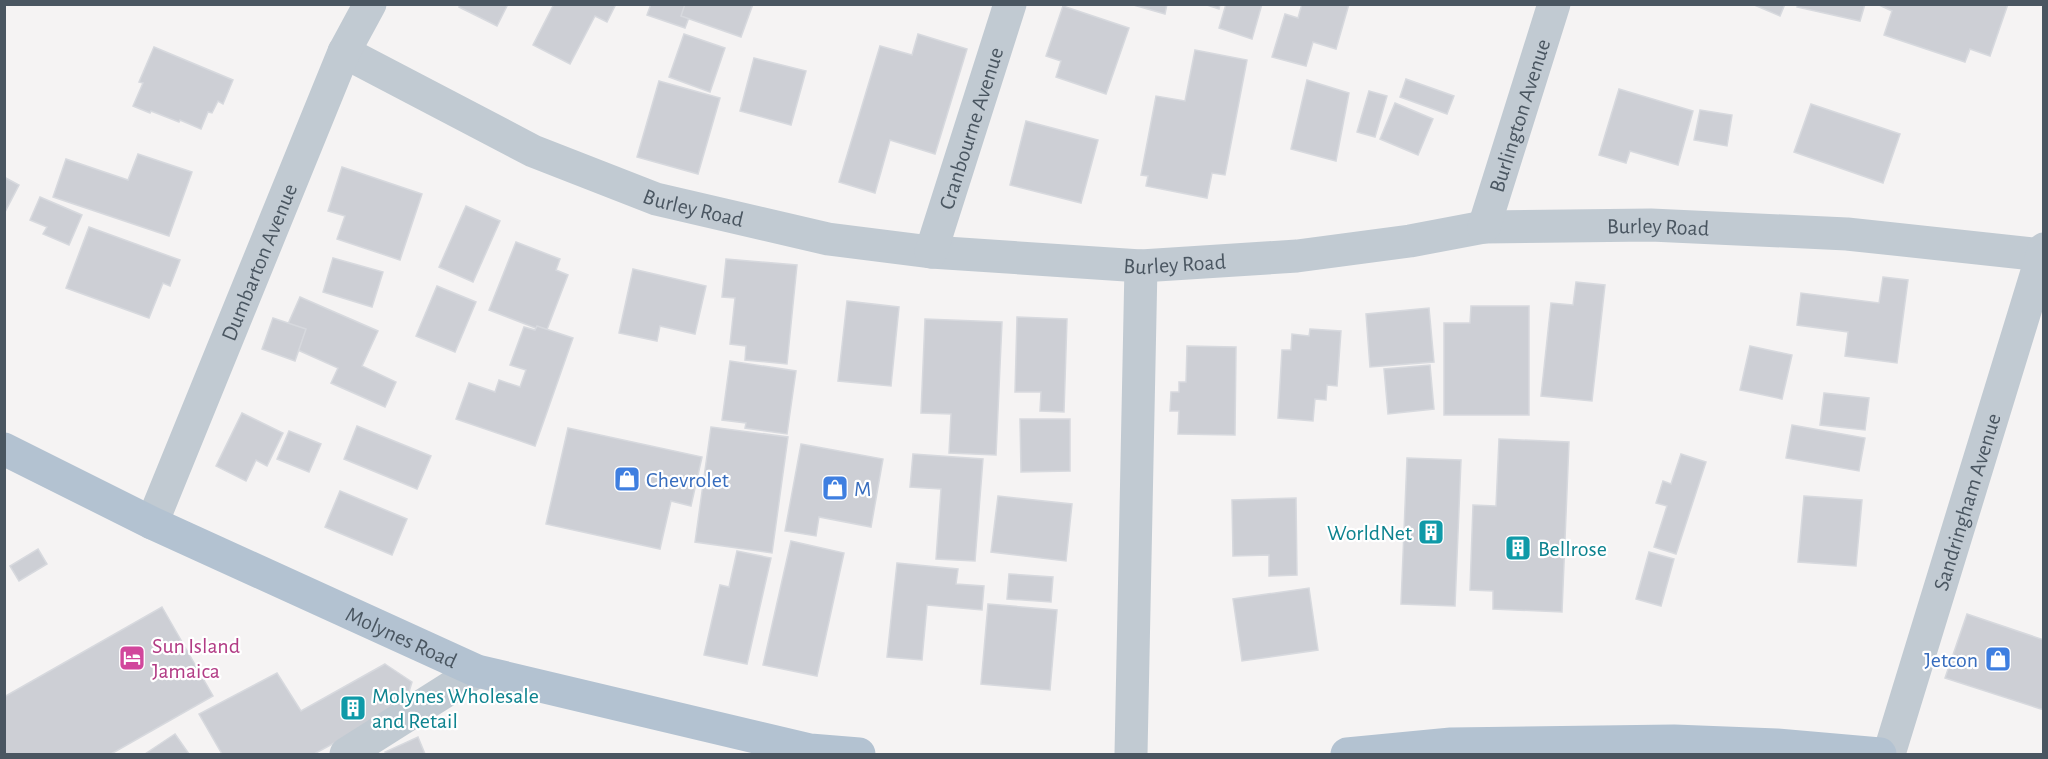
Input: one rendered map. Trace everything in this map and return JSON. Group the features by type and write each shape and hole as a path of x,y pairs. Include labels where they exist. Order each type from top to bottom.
{"main road":[{"name":"Molynes Road","path":"4,450 152,523 477,671 810,750 859,754"},
{"path":"1347,754 1451,744 1676,748 1777,745 1880,754"}],"street":[{"name":"Dumbarton Avenue","path":"152,523 344,52 370,4"},
{"name":"Cranbourne Avenue","path":"931,252 1010,4"},
{"name":"Burlington Avenue","path":"1484,227 1554,4"},
{"name":"Burley Road","path":"344,52 533,151 656,199 828,239 931,252 1141,266 1297,256 1484,227 1651,225 1836,233 2042,252"},
{"name":"Sandringham Avenue","path":"1889,754 2042,252"},
{"path":"1131,754 1141,266"},
{"path":"346,754 477,671"}],"building":[{"path":"460,4 508,4 497,26 459,7"},
{"path":"554,4 616,4 607,22 595,16 570,64 533,45"},
{"path":"651,4 694,4 685,28 647,15"},
{"path":"685,4 753,4 741,37 681,16"},
{"path":"1130,4 1167,4 1165,14"},
{"path":"1204,4 1220,4 1219,9"},
{"path":"1226,4 1262,4 1252,39 1219,28"},
{"path":"1302,4 1349,4 1336,49 1313,42 1306,66 1272,57 1285,14 1298,18"},
{"path":"1752,4 1785,4 1780,16"},
{"path":"1798,4 1865,4 1860,21 1797,7"},
{"path":"1877,4 2008,4 1990,56 1970,49 1965,62 1884,35 1892,11"},
{"path":"1063,6 1129,28 1106,94 1056,77 1061,61 1046,56"},
{"path":"684,34 725,48 710,92 669,77"},
{"path":"918,34 967,49 935,154 890,140 875,193 839,182 880,46 912,55"},
{"path":"154,47 233,80 223,104 218,101 212,113 208,112 201,129 133,106 143,83 139,82"},
{"path":"1195,50 1247,60 1225,175 1212,173 1207,198 1146,186 1148,176 1141,175 1156,96 1185,101"},
{"path":"754,58 806,71 791,125 740,111"},
{"path":"1406,79 1454,96 1447,114 1400,97"},
{"path":"1307,80 1349,93 1336,161 1291,149"},
{"path":"659,81 720,98 698,174 637,157"},
{"path":"1619,89 1693,111 1678,165 1630,151 1626,163 1599,155"},
{"path":"1369,91 1387,96 1375,137 1357,132"},
{"path":"1395,103 1433,119 1418,155 1380,139"},
{"path":"1811,104 1900,134 1883,183 1794,152"},
{"path":"1700,110 1732,115 1727,146 1694,140"},
{"path":"1026,121 1098,140 1081,203 1010,185"},
{"path":"138,154 192,172 169,236 53,197 66,159 128,180"},
{"path":"342,167 422,194 400,260 337,239 345,216 328,211"},
{"path":"4,177 19,185 4,214"},
{"path":"40,197 82,215 69,245 43,234 47,227 30,220"},
{"path":"466,206 500,221 473,282 439,267"},
{"path":"89,227 180,260 170,286 163,283 149,318 66,288"},
{"path":"516,242 560,259 556,270 568,275 546,332 489,310"},
{"path":"333,258 383,272 372,307 323,292"},
{"path":"726,259 797,265 787,364 745,360 746,346 730,344 735,298 722,297"},
{"path":"633,269 706,286 695,334 660,326 657,341 619,333"},
{"path":"1883,277 1908,280 1897,363 1845,356 1848,332 1797,325 1801,293 1879,303"},
{"path":"1576,282 1605,285 1592,401 1541,396 1551,303 1573,305"},
{"path":"437,286 476,302 455,352 416,336"},
{"path":"300,297 378,331 362,366 396,382 385,407 331,383 338,368 280,342"},
{"path":"847,301 899,307 891,386 838,381"},
{"path":"1471,306 1529,306 1529,415 1444,415 1444,323 1470,323"},
{"path":"1429,308 1434,362 1370,367 1366,314"},
{"path":"1017,317 1067,319 1064,412 1040,411 1041,392 1015,392"},
{"path":"273,318 306,329 295,361 262,349"},
{"path":"925,319 1002,322 996,455 949,453 951,414 921,413"},
{"path":"537,326 573,338 535,446 456,419 469,383 495,392 499,380 520,387 526,370 510,365 524,327 535,330"},
{"path":"1310,329 1341,331 1337,386 1327,385 1326,400 1315,399 1313,421 1278,418 1282,350 1291,350 1292,334 1309,336"},
{"path":"1187,346 1236,347 1235,435 1178,434 1179,411 1170,411 1171,392 1179,392 1179,382 1186,382"},
{"path":"1750,346 1792,355 1782,399 1740,390"},
{"path":"730,361 796,371 787,434 745,428 746,423 722,420"},
{"path":"1430,365 1434,409 1388,414 1384,369"},
{"path":"1824,393 1869,398 1865,430 1820,425"},
{"path":"242,413 283,433 267,466 256,460 246,481 216,466"},
{"path":"1020,419 1070,419 1070,471 1021,472"},
{"path":"1792,425 1865,438 1859,471 1786,458"},
{"path":"357,426 431,456 417,489 344,459"},
{"path":"711,427 788,437 772,553 695,542"},
{"name":"Chevrolet","path":"568,428 702,457 691,506 671,501 660,549 546,524"},
{"path":"289,431 321,444 309,472 277,459"},
{"name":"Bellrose","path":"1499,439 1569,442 1562,612 1493,609 1493,591 1470,590 1473,505 1496,506"},
{"name":"M","path":"801,444 883,459 871,527 819,517 816,536 785,531"},
{"path":"913,454 983,459 975,561 936,559 941,489 910,487"},
{"path":"1681,454 1706,462 1676,554 1654,547 1667,506 1656,503 1663,481 1671,484"},
{"name":"WorldNet","path":"1407,458 1461,460 1455,606 1401,604"},
{"path":"340,491 407,519 392,555 325,527"},
{"path":"998,496 1072,504 1066,561 991,552"},
{"path":"1804,496 1862,500 1856,566 1798,562"},
{"path":"1296,498 1297,575 1269,576 1269,555 1233,556 1232,500"},
{"path":"791,541 844,553 817,676 763,665"},
{"path":"38,549 47,564 19,581 10,566"},
{"path":"737,551 771,558 747,664 704,655 720,585 729,587"},
{"path":"1649,552 1674,559 1661,606 1636,599"},
{"path":"897,563 958,569 956,584 984,586 982,610 927,605 922,660 887,657"},
{"path":"1009,574 1053,577 1051,602 1007,599"},
{"path":"1309,588 1318,650 1242,661 1233,599"},
{"path":"988,604 1057,610 1050,690 981,684"},
{"name":"Sun Island Jamaica","path":"162,607 213,696 111,754 4,754 4,697"},
{"name":"Jetcon","path":"1967,614 2044,640 2044,710 1945,678"},
{"name":"Molynes Wholesale and Retail","path":"385,664 412,682 405,705 314,754 222,754 199,714 277,673 301,711"},
{"path":"175,734 189,754 145,754"},
{"path":"418,737 425,754 386,754 385,752"}],"place":[{"name":"Chevrolet","path":"627,479"},
{"name":"M","path":"835,488"},
{"name":"WorldNet","path":"1431,532"},
{"name":"Bellrose","path":"1518,548"},
{"name":"Sun Island Jamaica","path":"132,658"},
{"name":"Jetcon","path":"1998,659"},
{"name":"Molynes Wholesale and Retail","path":"353,708"}]}
